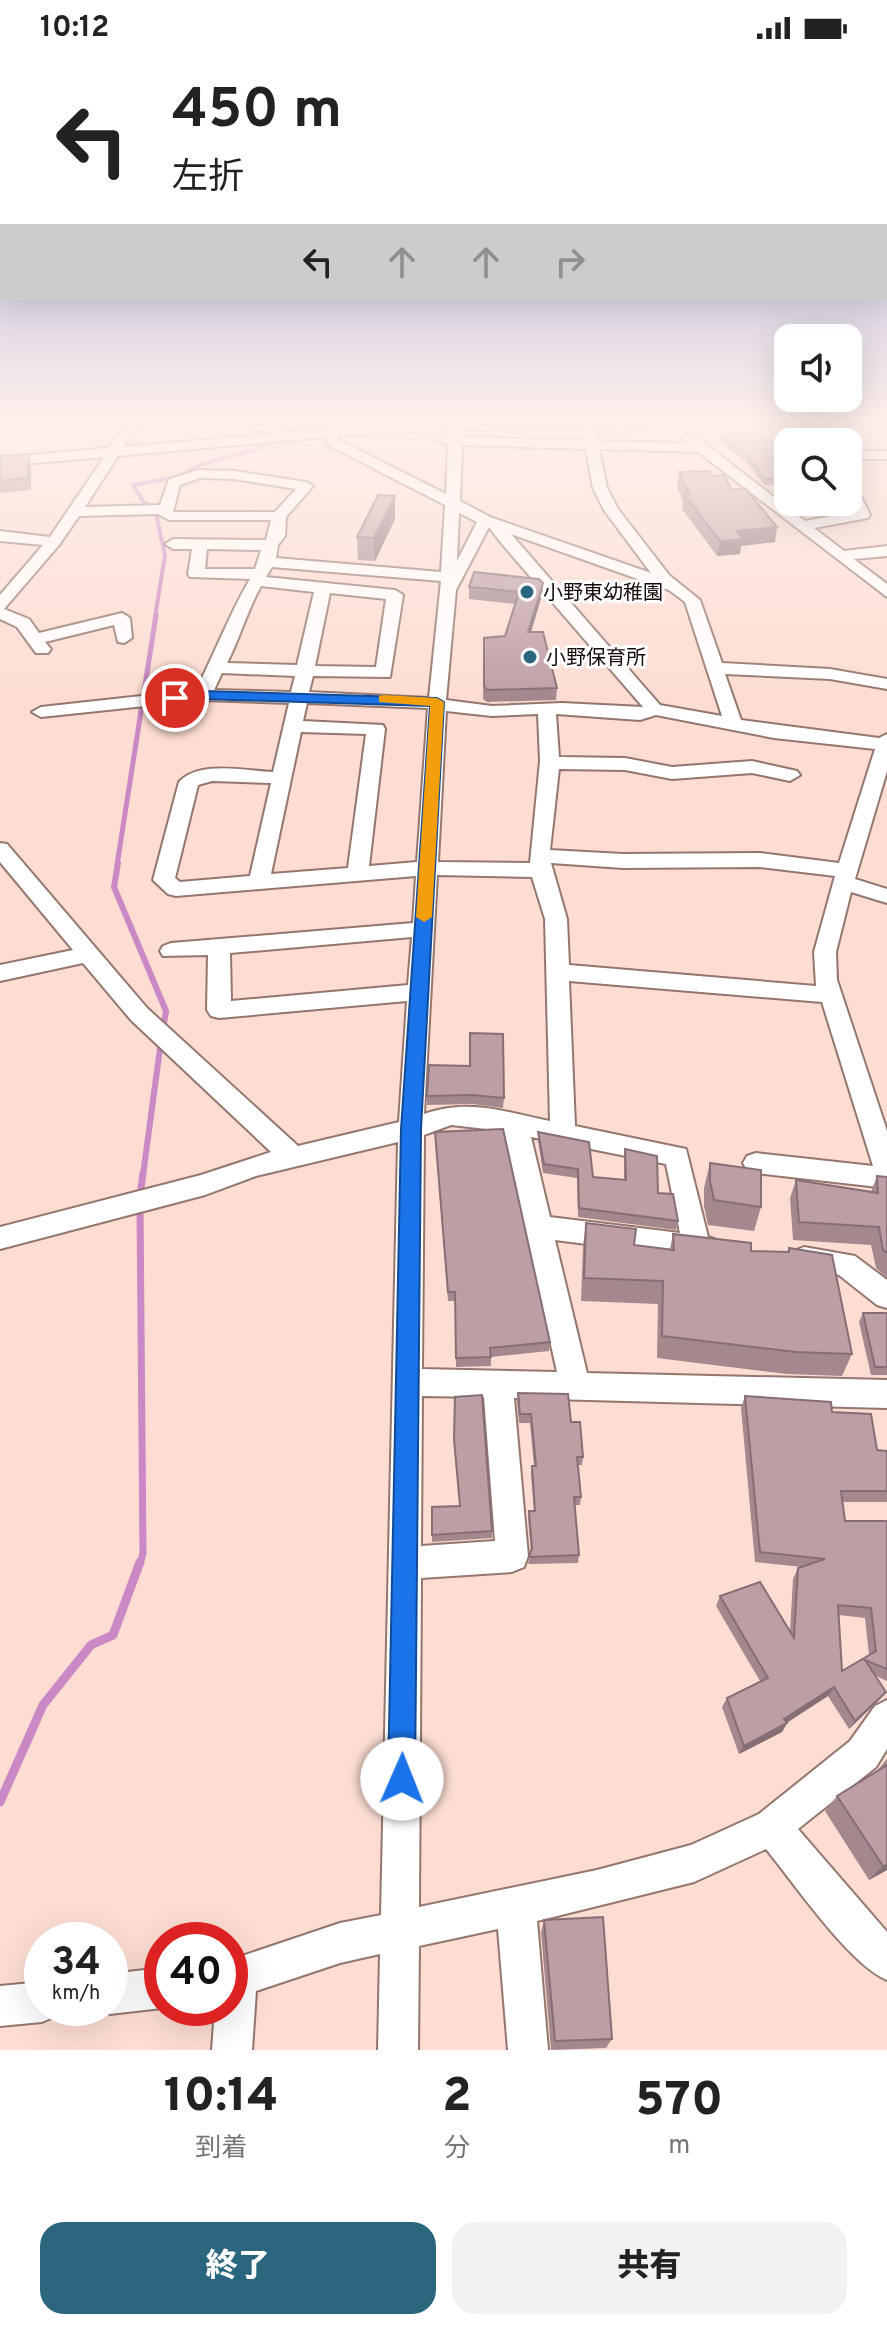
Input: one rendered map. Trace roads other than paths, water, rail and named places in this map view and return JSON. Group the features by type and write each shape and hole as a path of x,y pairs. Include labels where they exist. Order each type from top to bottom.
{"street":[{"path":"0,605 54,542 75,512"},
{"path":"269,512 279,516"},
{"path":"202,695 229,643 237,615 261,572 270,545 277,536 279,516 283,512"},
{"path":"398,2050 411,1129 437,702 449,585 452,512"},
{"path":"474,512 492,522 675,587"},
{"path":"613,512 663,578 692,600 733,723"},
{"path":"784,512 887,592"},
{"path":"802,526 869,515 867,512"},
{"path":"449,585 492,522"},
{"path":"492,522 654,709"},
{"path":"0,536 54,542"},
{"path":"173,544 270,545"},
{"path":"200,544 196,574 261,572 449,585"},
{"path":"840,556 887,551"},
{"path":"216,668 384,673 395,595 323,588 261,572"},
{"path":"0,584 18,585"},
{"path":"259,882 323,588"},
{"path":"0,613 23,623 39,644 122,618 124,638"},
{"path":"716,668 830,674 887,684"},
{"path":"41,712 202,695 437,702 492,711 547,709 640,715 654,709 774,732 885,742 825,952 826,980 883,1142 887,1170"},
{"path":"547,709 549,763 541,863 556,919 563,1133"},
{"path":"292,726 376,729 358,874"},
{"path":"549,763 625,764 672,773 752,767 790,775"},
{"path":"280,778 210,775 189,782 164,880 176,889 427,868 760,860 845,877 887,896"},
{"path":"0,849 139,1014 293,1157"},
{"path":"171,951 423,929"},
{"path":"219,947 219,1010 419,992"},
{"path":"0,973 89,954"},
{"path":"557,972 831,995"},
{"path":"0,1238 205,1185 252,1167 411,1129 450,1115 515,1123 677,1156 697,1247"},
{"path":"515,1123 575,1386"},
{"path":"756,1163 887,1178"},
{"path":"538,1227 727,1250"},
{"path":"771,1255 845,1264 887,1296"},
{"path":"409,1382 887,1394"},
{"path":"406,1563 512,1556 498,1384"},
{"path":"248,1975 340,1943 516,1907 694,1863 772,1827 863,1754 887,1718"},
{"path":"772,1827 887,1960"},
{"path":"516,1907 528,2050"},
{"path":"0,2006 24,2004"},
{"path":"232,2050 233,2026"}],"waterway":[{"path":"155,512 165,555 155,617"},
{"path":"117,865 156,615"},
{"path":"118,863 114,887 166,1011 163,1030"},
{"path":"143,1175 161,1041"},
{"path":"140,1196 143,1173"},
{"path":"140,1207 143,1553 140,1564"},
{"path":"0,1802 43,1705 91,1645 113,1635 140,1562"}],"place":[{"name":"小野東幼稚園","path":"527,592"},
{"name":"小野保育所","path":"530,657"}]}
